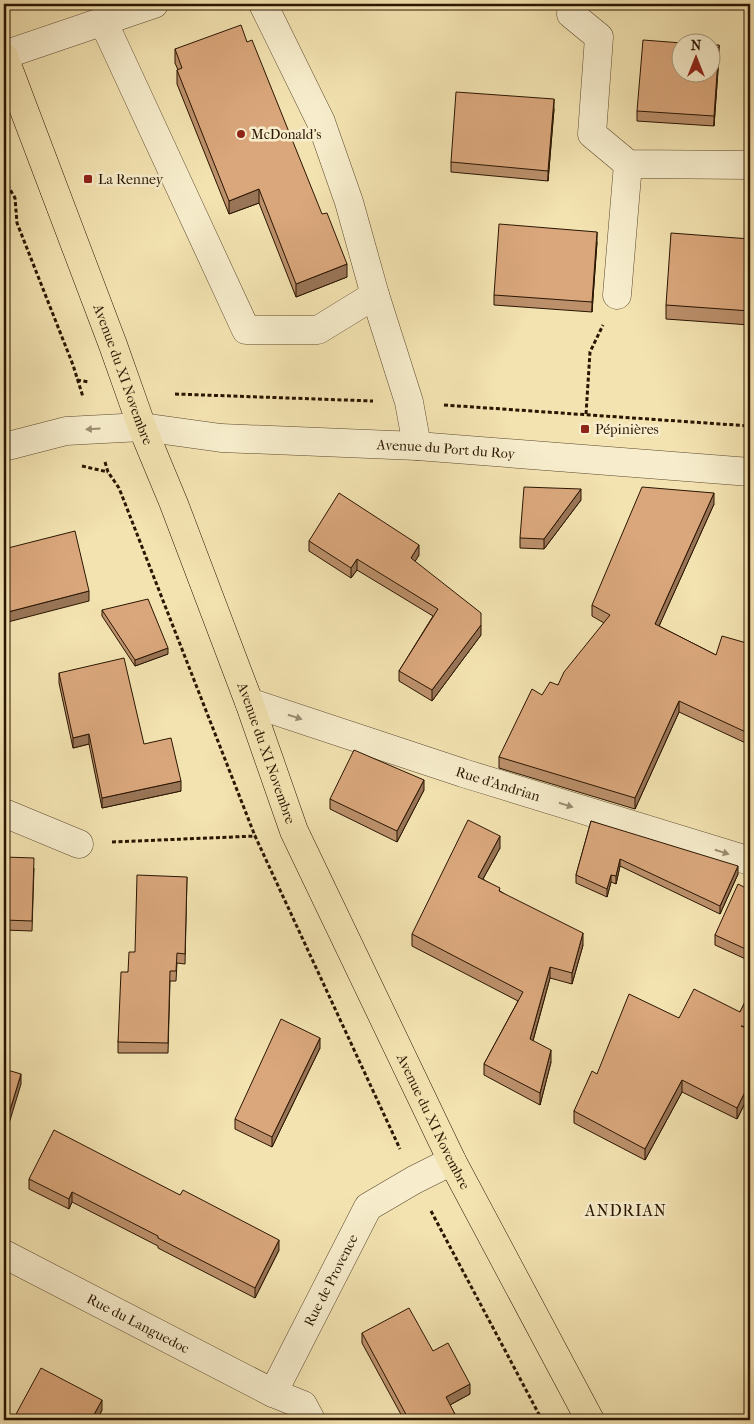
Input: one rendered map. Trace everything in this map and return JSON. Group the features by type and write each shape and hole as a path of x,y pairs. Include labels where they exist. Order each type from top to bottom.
{"main road":[{"name":"Avenue du XI Novembre","path":"4,56 12,94 110,336 142,427 174,504 249,702 294,831 452,1161 590,1420"}],"street":[{"path":"4,56 154,4"},
{"path":"263,4 321,122 349,202 375,295 409,402 416,446"},
{"path":"572,4 571,14 599,37 592,134 628,164 750,165"},
{"path":"103,21 246,330 318,330 375,295"},
{"path":"617,295 628,164"},
{"name":"Avenue du Port du Roy","path":"4,447 66,431 142,427 221,438 416,446 750,472"},
{"name":"Rue d'Andrian","path":"249,702 462,773 750,861"},
{"path":"4,813 79,844"},
{"name":"Rue de Provence","path":"272,1393 368,1207 414,1180 452,1161"},
{"name":"Rue du Languedoc","path":"4,1254 272,1393"},
{"path":"272,1393 303,1406 311,1420"}],"path":[{"path":"4,179 15,198 17,223 78,380"},
{"path":"586,414 590,352 617,295"},
{"path":"79,844 255,836 294,831"}],"building":[{"name":"McDonald's","path":"241,25 247,42 252,40 322,214 327,213 347,264 296,284 259,189 229,201 177,70 182,68 175,49"},
{"path":"643,40 672,42 672,82 716,82 714,116 637,111"},
{"path":"456,92 554,99 548,171 451,162"},
{"path":"499,224 597,232 592,302 494,295"},
{"path":"671,233 750,239 750,311 666,305"},
{"path":"524,487 581,489 544,539 520,538"},
{"path":"642,487 714,493 655,624 716,655 722,636 750,644 750,734 679,701 635,798 499,757 532,689 542,695 550,682 558,685 564,672 610,615 592,605"},
{"path":"339,493 419,545 411,558 481,613 481,625 432,690 399,671 438,609 357,559 351,568 309,541"},
{"path":"75,531 89,591 4,613 4,549"},
{"path":"148,599 168,648 135,660 102,610"},
{"path":"124,658 144,744 171,738 181,781 102,798 89,734 73,738 59,673"},
{"path":"354,750 424,780 397,831 330,799"},
{"path":"468,820 500,836 478,877 500,888 499,891 583,933 572,973 550,967 530,1039 551,1050 540,1093 484,1064 523,992 412,934"},
{"path":"591,821 738,866 720,906 620,859 616,876 611,875 607,889 576,875"},
{"path":"4,857 34,858 32,921 4,920"},
{"path":"137,875 187,877 185,954 177,953 176,971 170,971 168,1043 118,1042 121,972 128,972 129,952 135,952"},
{"path":"738,884 750,890 750,951 715,935"},
{"path":"694,989 740,1012 750,992 750,1027 741,1026 750,1030 750,1082 737,1108 682,1080 645,1149 574,1111 592,1071 597,1074 629,994 679,1018"},
{"path":"281,1019 320,1038 272,1137 235,1119"},
{"path":"4,1069 21,1074 4,1130"},
{"path":"54,1130 180,1195 183,1190 279,1240 255,1288 72,1192 69,1199 29,1179"},
{"path":"750,1178 750,1188 746,1186"},
{"path":"409,1308 433,1351 448,1343 470,1384 446,1397 458,1420 409,1420 362,1333"},
{"path":"41,1368 102,1400 91,1420 23,1420 15,1416"},
{"path":"148,1414 164,1420 145,1420"}],"place":[{"name":"McDonald's","path":"241,134"},
{"name":"La Renney","path":"88,179"},
{"name":"Pépinières","path":"585,429"}],"district":[{"name":"ANDRIAN","path":"626,1210"}]}
